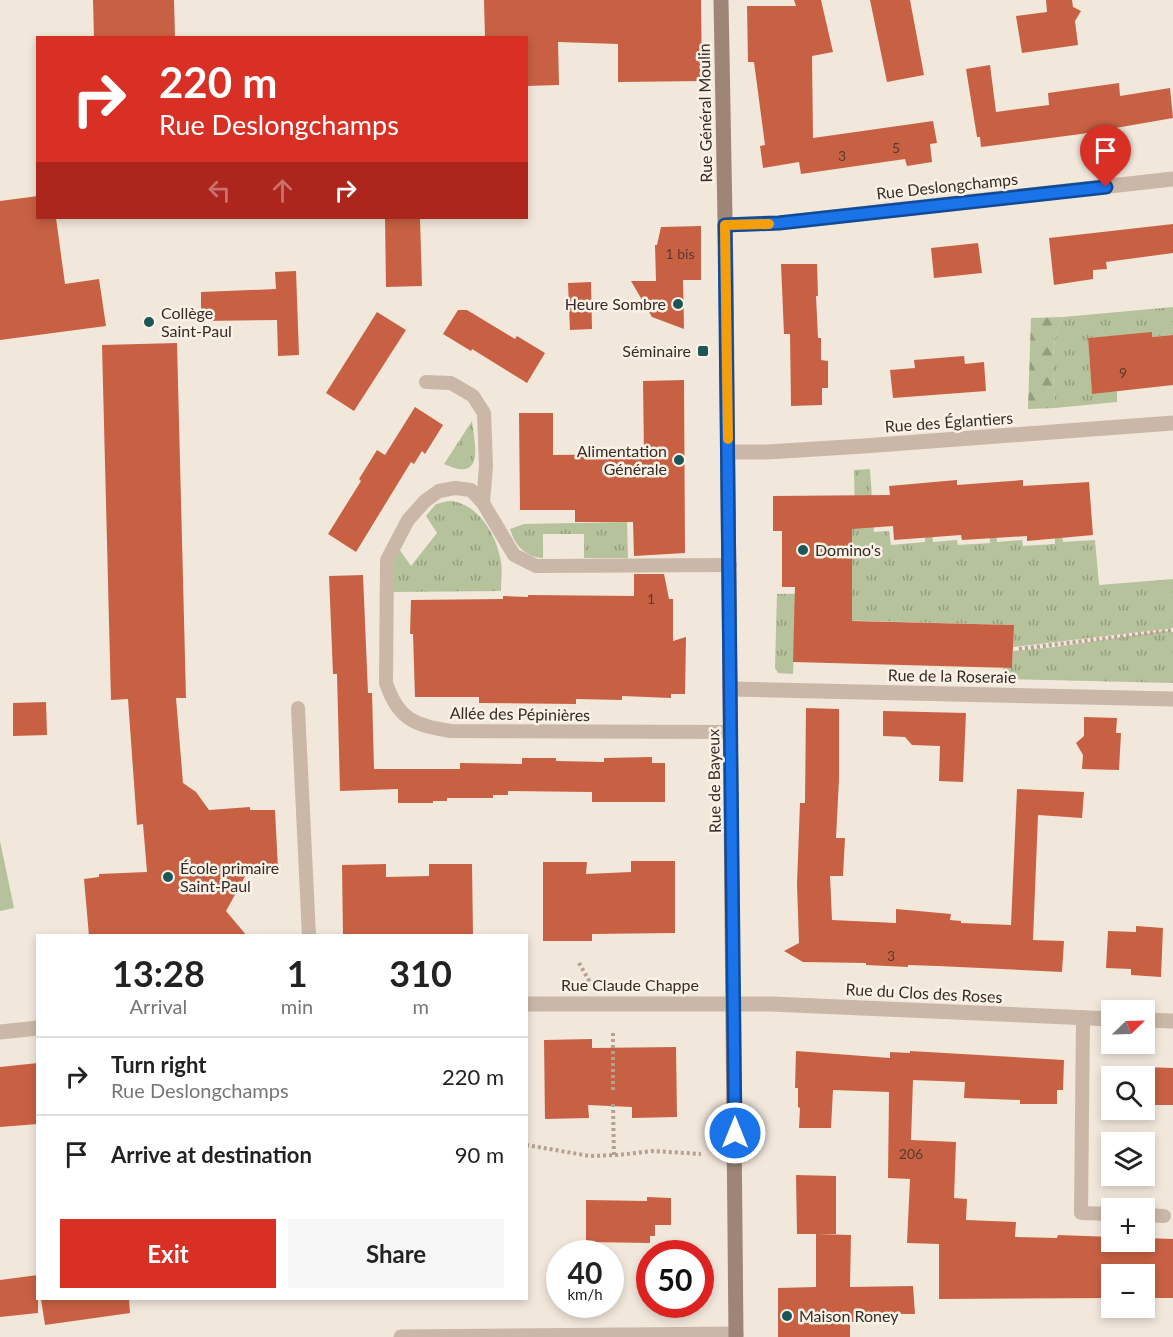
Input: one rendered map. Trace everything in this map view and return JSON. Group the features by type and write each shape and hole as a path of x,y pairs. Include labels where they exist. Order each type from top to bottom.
{"main road":[{"name":"Rue Général Moulin","path":"721,0 725,225"},
{"name":"Rue de Bayeux","path":"725,225 735,1003 736,1335"}],"street":[{"name":"Rue Deslongchamps","path":"725,225 779,223 1173,180"},
{"name":"Rue des Églantiers","path":"728,452 864,446 1173,423"},
{"name":"Rue de la Roseraie","path":"731,689 1173,699"},
{"name":"Rue Claude Chappe","path":"528,1004 735,1003"},
{"name":"Rue du Clos des Roses","path":"735,1003 1101,1018"},
{"path":"1155,1020 1173,1021"},
{"path":"0,1032 36,1028"},
{"path":"400,1337 736,1335"}],"lane":[{"path":"426,382 451,383 473,396 484,413 486,466 483,503"},
{"name":"Allée des Pépinières","path":"730,565 536,566 514,555 483,503 471,490 439,491 425,501 408,520 387,560 386,683 399,711 426,728 451,731 731,732"},
{"path":"298,708 309,934"},
{"path":"1083,1017 1081,1213 1101,1214"},
{"path":"1155,1216 1164,1216"}],"path":[{"path":"1019,649 1173,630"},
{"path":"613,1033 613,1092"},
{"path":"613,1104 614,1155"},
{"path":"528,1145 590,1156 653,1151 701,1154"}],"green space":[{"path":"1173,307 1173,335 1152,337 1151,333 1088,338 1092,393 1117,391 1117,402 1055,408 1054,349 1058,327 1063,317"},
{"path":"1063,317 1058,327 1054,349 1055,408 1028,409 1031,318"},
{"path":"472,421 475,459 472,465 466,469 457,469 444,464"},
{"path":"870,469 874,532 889,531 891,545 925,542 925,531 932,531 933,542 957,540 958,545 990,543 989,531 996,530 997,542 1022,540 1023,546 1055,544 1055,534 1062,533 1063,542 1095,540 1099,585 1173,579 1173,628 1013,647 1013,625 795,619 793,674 778,673 775,668 777,594 852,593 854,470"},
{"path":"449,501 468,507 483,520 489,529 501,561 501,591 392,592 391,570 399,549 411,566 437,533 426,516 436,504"},
{"path":"627,522 628,558 584,558 584,534 543,534 543,558 537,557 522,550 510,529 524,524"},
{"path":"1164,631 1173,632 1173,683 1003,679 1003,668 1012,668 1013,651"},
{"path":"0,841 14,908 0,911"}],"building":[{"path":"93,0 174,0 175,36 94,36"},
{"path":"484,0 701,0 702,81 618,82 618,44 558,42 559,85 528,86 528,36 485,36"},
{"path":"794,0 821,0 833,52 812,56 813,138 933,121 937,143 930,144 932,162 907,166 905,159 801,174 799,162 763,168 760,146 765,145 754,62 748,62 747,6 796,6"},
{"path":"870,0 910,0 924,75 887,82"},
{"path":"1046,0 1072,0 1073,7 1081,11 1075,21 1078,45 1022,53 1016,16 1047,12"},
{"path":"990,65 996,112 1049,105 1048,93 1119,83 1120,96 1170,88 1173,118 1081,134 981,147 980,137 977,137 966,69"},
{"path":"36,196 36,219 56,219 65,284 99,279 106,326 0,340 0,201"},
{"path":"385,219 420,219 422,286 386,287"},
{"path":"1173,224 1173,253 1106,262 1107,269 1093,270 1093,279 1054,285 1049,238"},
{"path":"701,226 701,280 683,280 684,329 652,317 631,281 656,281 655,245 657,245 661,227"},
{"path":"978,243 982,273 934,278 931,248"},
{"path":"781,264 817,264 818,338 821,338 821,360 828,361 828,388 822,388 822,405 791,406 790,334 784,334"},
{"path":"296,271 299,355 278,356 277,320 201,321 201,292 276,289 275,272"},
{"path":"591,282 592,329 570,330 568,283"},
{"path":"458,310 467,310 515,339 517,336 545,353 527,383 443,334"},
{"path":"377,312 406,330 354,411 326,393"},
{"path":"1152,332 1152,337 1173,335 1173,385 1092,394 1088,338"},
{"path":"177,343 186,698 176,698 183,783 196,792 209,810 250,807 250,810 275,810 278,869 248,871 226,911 245,934 89,934 84,879 99,877 99,874 147,872 143,824 137,825 128,699 111,700 102,345"},
{"path":"964,356 965,364 984,362 986,391 893,398 890,370 915,368 914,360"},
{"path":"684,380 685,553 634,556 633,522 575,522 575,510 520,510 519,413 553,413 553,455 644,454 643,381"},
{"path":"415,407 443,425 425,454 422,451 414,464 411,462 356,552 328,534 377,450 385,455"},
{"path":"957,480 957,485 1023,480 1023,486 1089,482 1093,535 1027,541 1027,536 962,540 961,535 894,540 893,526 852,529 852,621 1014,625 1012,668 793,662 795,587 782,587 782,531 773,531 773,496 890,495 889,486"},
{"path":"634,574 664,574 669,599 673,599 673,641 686,637 685,694 671,694 671,698 622,696 622,700 576,699 576,704 479,703 479,697 415,697 413,634 410,634 411,600 503,599 503,596 528,597 528,595 634,596"},
{"path":"363,575 368,693 372,693 374,769 460,769 460,763 522,764 522,758 604,762 604,758 652,757 652,763 665,763 665,802 592,802 592,792 508,791 508,795 493,795 493,798 447,798 447,801 433,801 433,803 398,803 398,789 340,791 337,674 333,674 329,576"},
{"path":"46,702 47,735 13,736 13,703"},
{"path":"806,708 839,709 836,838 845,838 843,876 830,876 832,920 896,923 896,909 951,914 950,920 961,921 961,923 1011,925 1017,789 1084,792 1082,818 1038,815 1033,940 1064,941 1062,972 803,962 784,951 799,943 797,884 800,803 805,803"},
{"path":"883,711 966,713 963,782 939,781 940,746 912,745 905,737 883,736"},
{"path":"1084,717 1117,718 1116,733 1121,733 1119,770 1082,769 1083,755 1076,743 1084,736"},
{"path":"631,861 675,861 675,933 592,934 592,941 543,941 543,862 587,862 586,874 631,872"},
{"path":"386,864 386,877 429,876 429,864 472,864 473,934 343,934 342,865"},
{"path":"1136,926 1163,928 1161,977 1131,975 1131,969 1106,968 1108,931 1136,932"},
{"path":"592,1039 592,1048 676,1047 677,1117 632,1118 632,1107 588,1105 589,1118 545,1119 544,1040"},
{"path":"796,1051 890,1058 890,1052 910,1053 910,1051 1064,1060 1063,1090 1057,1090 1057,1104 1020,1104 1020,1100 964,1098 965,1082 913,1080 911,1140 956,1142 954,1198 967,1199 966,1220 1016,1222 1015,1237 1101,1237 1101,1252 1155,1252 1155,1238 1173,1239 1173,1298 1155,1298 1155,1264 1101,1264 1101,1298 939,1299 939,1244 907,1243 910,1179 888,1178 889,1092 833,1090 831,1128 799,1128 798,1088 795,1088"},
{"path":"36,1063 36,1124 0,1127 0,1067"},
{"path":"1155,1067 1173,1068 1173,1105 1155,1105"},
{"path":"796,1175 836,1176 836,1234 817,1234 851,1235 850,1287 913,1286 915,1314 899,1314 899,1320 850,1322 850,1337 778,1337 778,1288 816,1287 816,1234 797,1234"},
{"path":"647,1197 671,1198 671,1225 655,1225 655,1236 650,1236 650,1240 636,1240 636,1243 624,1243 624,1240 586,1240 586,1200 647,1201"},
{"path":"36,1275 38,1313 0,1317 0,1280"},
{"path":"41,1300 129,1300 130,1313 45,1325"}],"slow traffic":[{"path":"728,439 725,225 769,224"}],"place":[{"name":"Heure Sombre","path":"678,304"},
{"name":"Collège Saint-Paul","path":"149,322"},
{"name":"Séminaire","path":"703,351"},
{"name":"Alimentation Générale","path":"679,460"},
{"name":"Domino's","path":"803,550"},
{"name":"École primaire Saint-Paul","path":"168,877"},
{"name":"Maison Roney","path":"787,1316"}],"route":[{"path":"735,1133 725,225 779,223 1106,187"}]}
